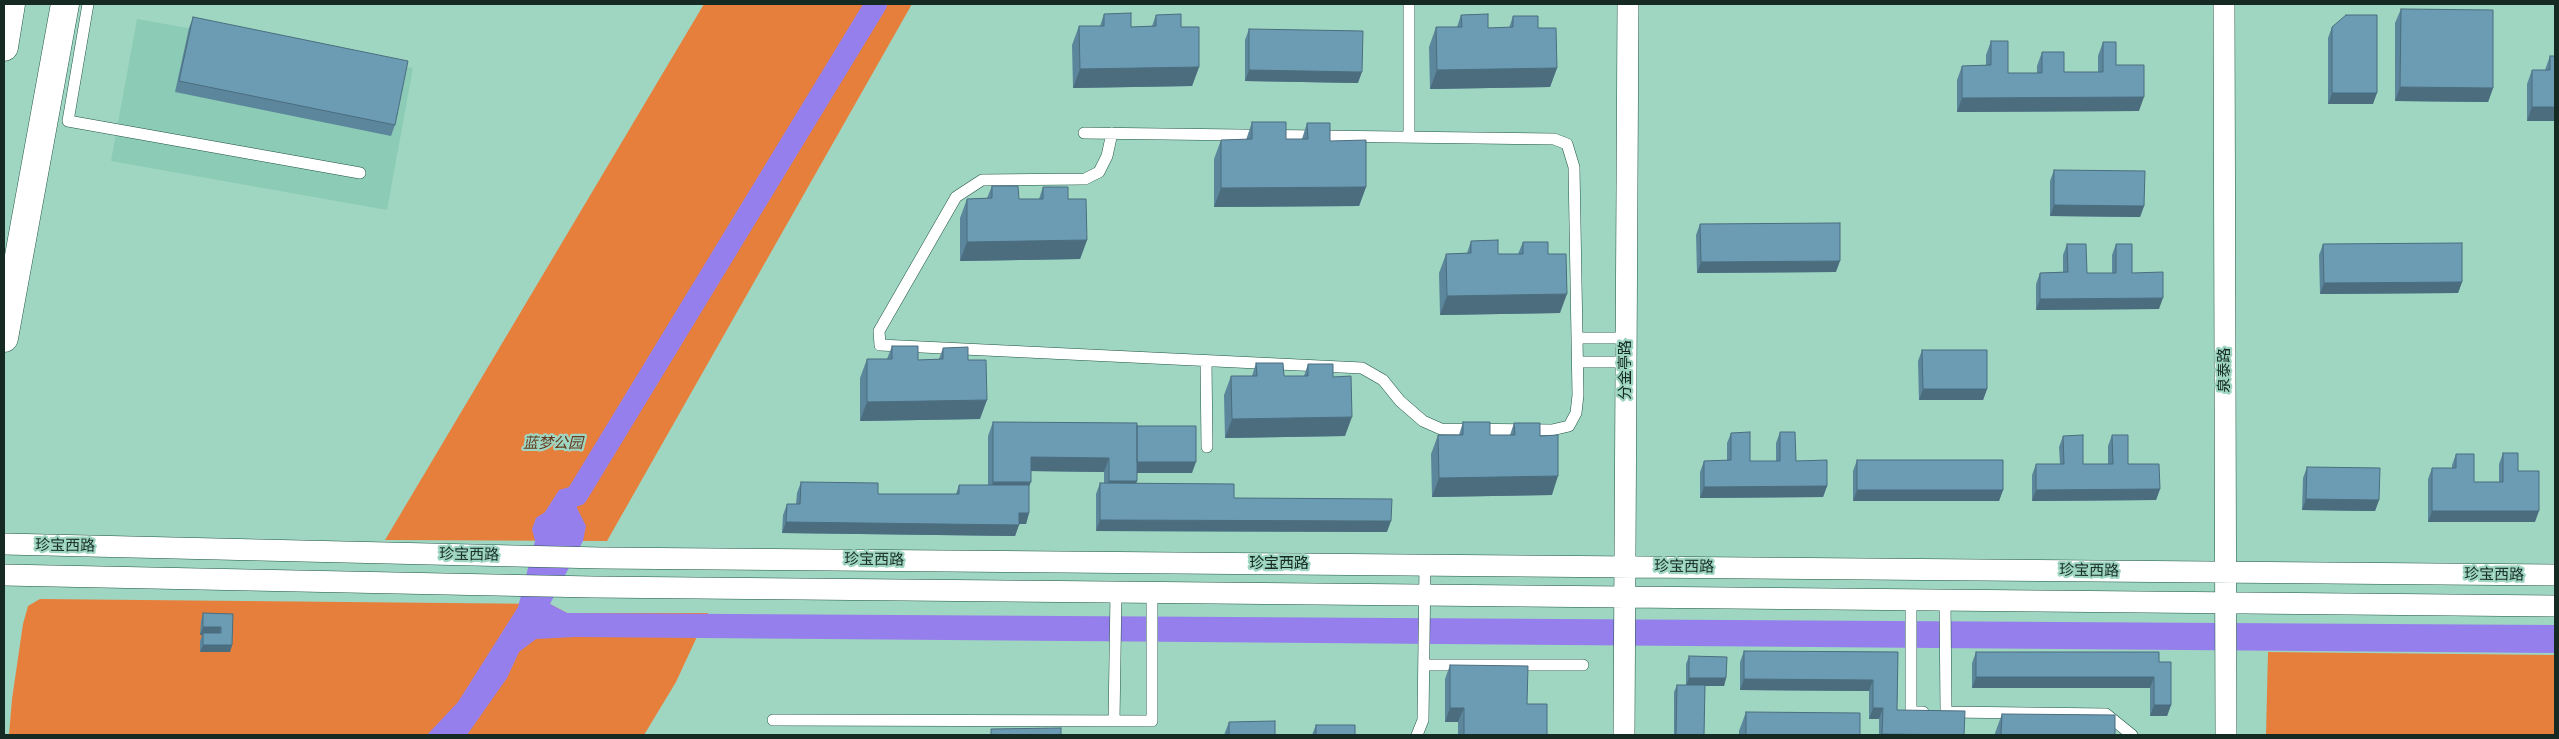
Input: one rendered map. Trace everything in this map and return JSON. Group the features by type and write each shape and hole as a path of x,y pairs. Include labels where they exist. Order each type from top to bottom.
{"highway":[{"path":"4,47 11,4"},
{"path":"4,338 65,4"}],"street":[{"name":"分金亭路","path":"1624,735 1628,4"},
{"name":"泉泰路","path":"2224,4 2226,735"},
{"name":"珍宝西路","path":"4,544 601,558 2555,575"},
{"name":"珍宝西路","path":"4,575 593,587 2555,606"}],"lane":[{"path":"88,4 68,121 360,174"},
{"path":"1409,4 1409,137"},
{"path":"1084,133 1112,133 1554,139 1567,144 1574,167 1578,362 1576,414 1569,426 1542,430 1441,429 1423,421 1400,401 1383,380 1362,368 880,345 880,332 956,197 970,186 982,180 1085,179 1099,172 1107,156 1112,133"},
{"path":"1577,338 1626,338"},
{"path":"1206,361 1207,447"},
{"path":"1578,362 1626,362"},
{"path":"1418,735 1423,720 1425,565"},
{"path":"1114,721 1116,592"},
{"path":"773,720 1152,722 1152,592"},
{"path":"1911,600 1911,712 2106,714 2132,735"},
{"path":"1945,600 1946,712"},
{"path":"1424,665 1584,665"}],"shaded area":[{"path":"137,19 413,68 387,210 111,161"},
{"path":"573,486 577,495 577,508 586,526 583,541 550,604 567,613 2555,625 2555,653 575,637 536,639 519,652 507,678 467,735 427,735 458,702 518,607 535,541 532,529 536,518 545,512 559,490"}],"green space":[{"name":"蓝梦公园","path":"704,4 912,4 607,541 385,540"},
{"path":"40,599 550,604 567,613 708,613 676,682 644,735 9,735 12,699 23,624 28,606"},
{"path":"2268,652 2555,655 2555,735 2266,735"}],"building":[{"path":"2401,9 2493,10 2493,88 2400,87"},
{"path":"1131,13 1131,27 1156,26 1156,15 1181,14 1181,27 1199,27 1199,67 1080,69 1079,26 1104,26 1104,14"},
{"path":"1488,14 1488,28 1513,27 1513,16 1538,16 1538,28 1556,28 1557,68 1437,70 1436,27 1462,27 1461,15"},
{"path":"2346,15 2377,15 2377,93 2332,93 2332,27"},
{"path":"193,17 408,61 395,125 179,81"},
{"path":"1249,29 1363,31 1362,72 1249,70"},
{"path":"1991,41 2008,41 2008,73 2042,73 2042,52 2064,52 2064,72 2103,72 2103,42 2116,42 2116,65 2144,65 2144,97 1962,98 1962,66 1991,65"},
{"path":"2550,56 2555,56 2555,107 2532,107 2532,70 2550,70"},
{"path":"1252,122 1286,122 1286,139 1308,139 1307,123 1330,123 1330,141 1366,140 1366,187 1221,188 1221,140 1252,139"},
{"path":"2054,170 2145,171 2144,206 2054,205"},
{"path":"992,186 1018,186 1019,199 1043,199 1043,187 1068,187 1068,199 1086,199 1087,240 967,242 967,199 992,198"},
{"path":"1840,223 1840,261 1701,262 1700,224"},
{"path":"1498,240 1498,254 1523,254 1523,242 1548,242 1548,254 1566,254 1567,294 1447,296 1446,254 1471,253 1471,241"},
{"path":"2462,243 2462,282 2324,283 2323,244"},
{"path":"2067,244 2086,244 2087,273 2116,273 2116,244 2132,244 2132,273 2163,272 2163,298 2040,299 2040,273 2068,272"},
{"path":"892,346 918,346 918,360 943,359 943,348 968,347 968,360 986,360 987,400 867,402 867,359 892,359"},
{"path":"1922,350 1987,350 1987,389 1923,389"},
{"path":"1256,363 1283,363 1284,376 1308,376 1308,364 1333,364 1333,377 1351,376 1352,417 1232,419 1231,376 1257,376"},
{"path":"993,422 1137,423 1137,481 1109,481 1109,458 1031,457 1031,482 993,482"},
{"path":"1463,422 1490,422 1490,435 1515,435 1514,423 1540,423 1540,436 1558,435 1558,476 1439,478 1438,435 1463,435"},
{"path":"1137,426 1196,426 1196,462 1137,462"},
{"path":"1750,432 1750,461 1780,461 1780,432 1795,432 1796,461 1827,460 1827,486 1704,487 1704,461 1731,460 1731,433"},
{"path":"2083,435 2083,464 2113,464 2112,435 2128,435 2128,464 2159,464 2160,489 2036,490 2036,464 2064,464 2063,436"},
{"path":"2503,453 2518,453 2518,471 2539,471 2539,511 2432,511 2432,468 2456,468 2456,454 2474,454 2474,482 2503,482"},
{"path":"1857,460 2003,460 2003,490 1857,490"},
{"path":"2307,467 2380,468 2379,500 2306,499"},
{"path":"801,482 878,483 878,494 959,494 959,485 1029,485 1029,513 1019,513 1019,525 786,522 787,504 800,504"},
{"path":"1100,483 1234,484 1234,498 1392,499 1391,521 1100,520"},
{"path":"203,613 233,614 232,645 203,645 203,633 221,633 221,627 203,627"},
{"path":"1744,651 1898,652 1897,710 1965,711 1964,735 1882,734 1883,708 1873,708 1873,680 1744,679"},
{"path":"1976,652 2159,652 2159,662 2171,662 2171,705 2154,705 2154,677 1976,677"},
{"path":"1689,656 1727,657 1726,678 1689,678"},
{"path":"1450,665 1528,666 1527,704 1547,704 1547,735 1464,735 1464,708 1450,708"},
{"path":"1677,685 1705,685 1704,735 1676,735"},
{"path":"1746,712 1860,713 1860,735 1746,735"},
{"path":"2002,714 2115,715 2115,735 2001,735"},
{"path":"1275,721 1275,735 1229,735 1229,722"},
{"path":"1316,725 1355,725 1355,735 1316,735"},
{"path":"1061,728 1061,735 991,735 991,729"}],"waterway":[{"path":"577,495 876,4"}]}
